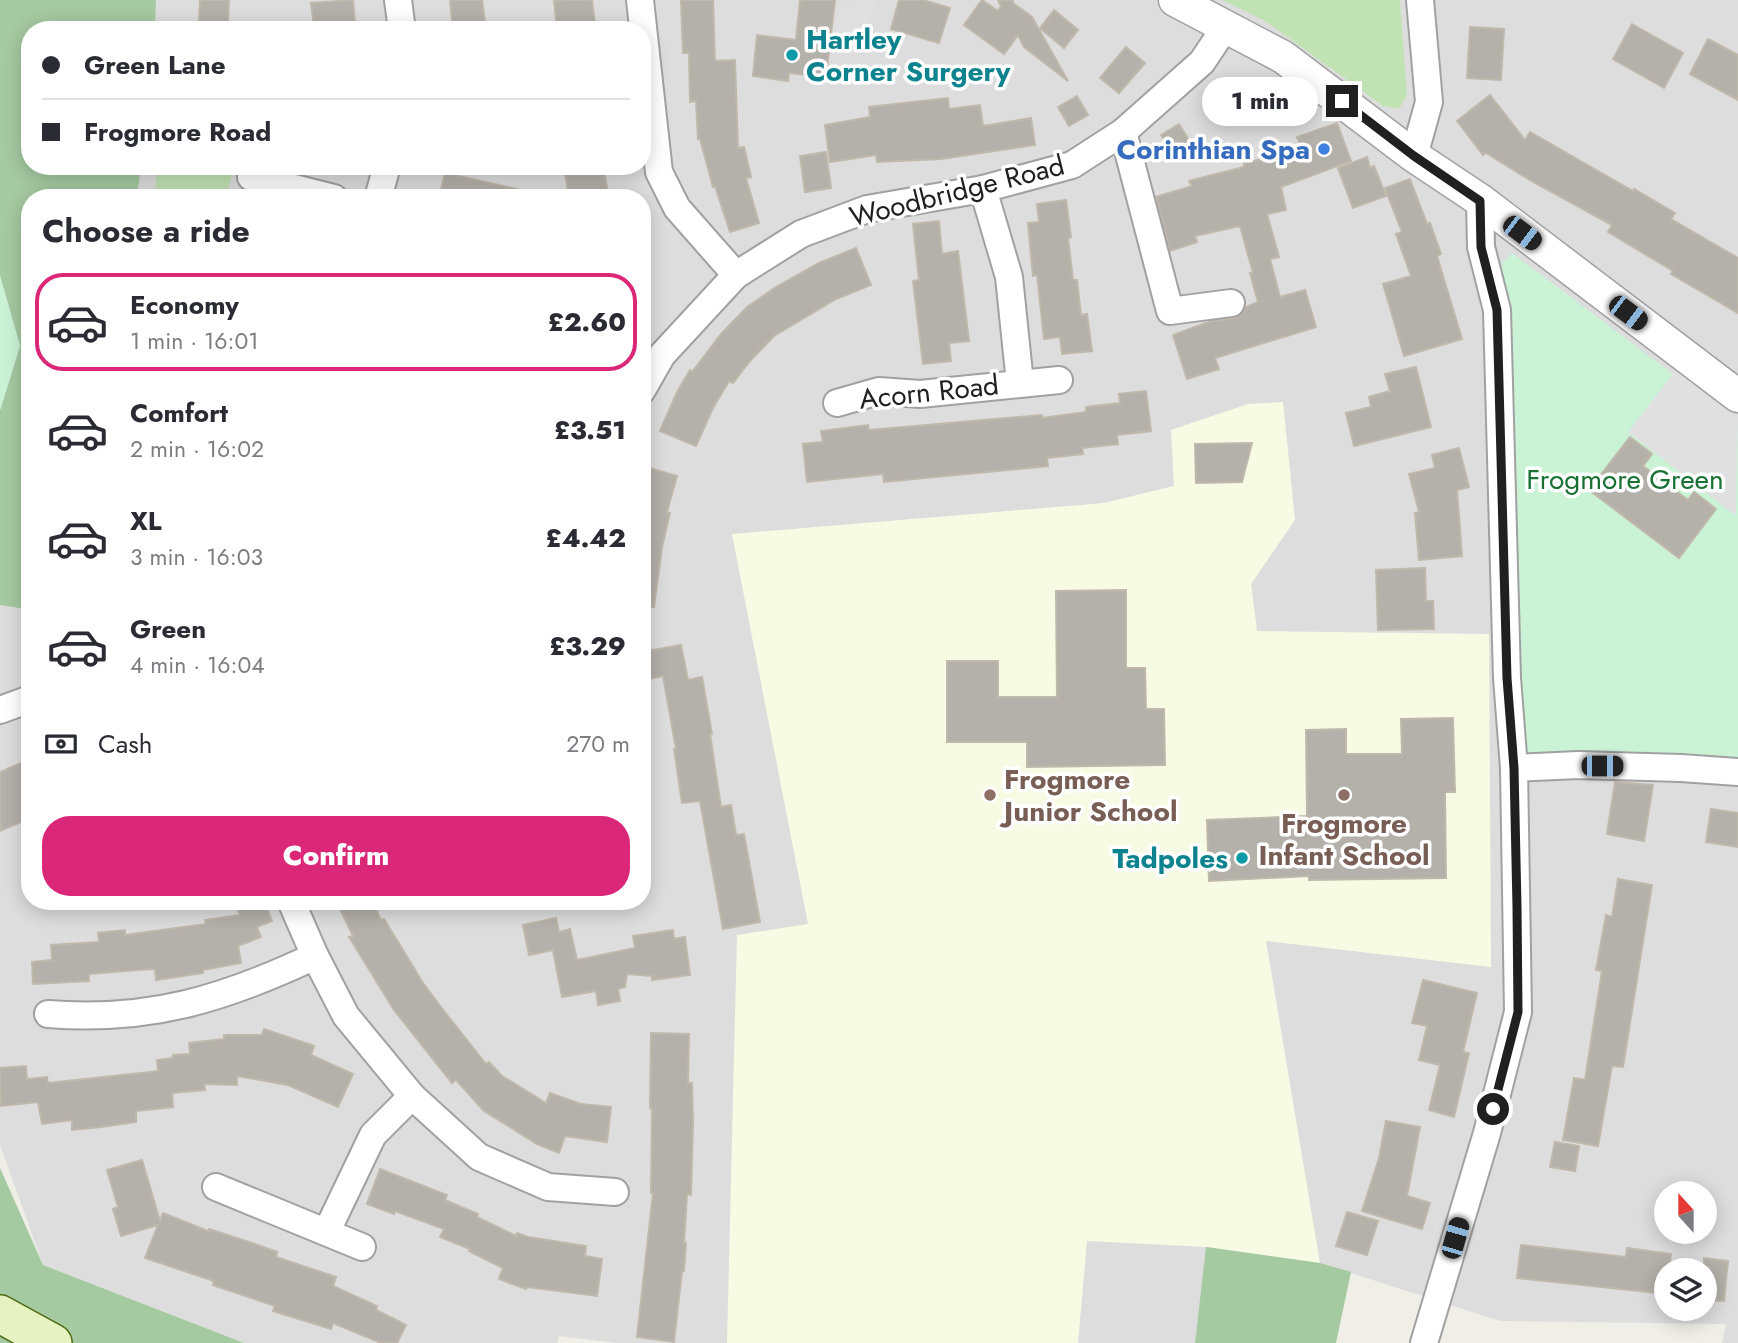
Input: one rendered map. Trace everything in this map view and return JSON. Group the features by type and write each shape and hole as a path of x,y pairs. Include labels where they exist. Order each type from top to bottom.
{"main road":[{"path":"0,1314 53,1343"}],"street":[{"path":"398,0 401,21"},
{"path":"640,0 642,21"},
{"path":"1175,0 1283,57 1414,156 1480,201 1738,396"},
{"path":"1414,156 1429,102 1420,0"},
{"name":"Woodbridge Road","path":"651,374 662,355 736,275 801,234 867,209 983,189 1072,165 1123,132 1202,62 1226,26"},
{"path":"651,100 659,172 677,208 736,275"},
{"path":"1123,132 1170,311 1231,303"},
{"path":"250,180 292,189"},
{"name":"Acorn Road","path":"983,189 1009,277 1020,383"},
{"path":"1424,1343 1487,1133 1518,1012 1514,768 1507,678 1497,310 1481,247 1480,201"},
{"name":"Acorn Road","path":"837,403 879,391 920,394 1059,380"},
{"path":"0,710 21,702"},
{"path":"1514,768 1578,765 1738,772"},
{"path":"295,910 346,1016 412,1096 479,1157 548,1187 615,1192"},
{"path":"48,1014 82,1017 149,1012 202,1002 264,981 315,956"},
{"path":"327,1231 373,1135 412,1096"},
{"path":"216,1187 362,1247"}],"shaded area":[{"path":"156,0 1738,0 1738,1343 1722,1343 1726,1324 1500,1321 1320,1263 1206,1248 1195,1343 617,1343 559,1336 557,1343 244,1343 43,1265 0,1145 0,605 21,607 21,910 651,910 651,189 138,189 140,175 651,175 651,21 155,21"},
{"path":"856,0 877,0 861,42 835,38 838,9 854,10"},
{"path":"1676,370 1738,416 1736,516 1628,432"},
{"name":"Frogmore Junior School","path":"1283,402 1295,520 1251,584 1257,631 1489,634 1491,967 1266,941 1320,1263 1206,1247 1087,1241 1078,1343 727,1343 737,935 808,924 732,534 1104,503 1174,486 1171,430 1248,404"}],"green space":[{"path":"0,0 156,0 155,21 21,21 21,175 140,175 138,189 21,189 21,608 0,605 0,410 20,346 0,276"},
{"path":"1222,0 1400,0 1407,95 1399,109 1383,106 1265,21"},
{"path":"157,175 232,175 228,189 155,188"},
{"name":"Frogmore Green","path":"1512,253 1738,423 1738,758 1676,755 1614,758 1525,754 1502,263"},
{"path":"0,276 20,346 0,410"},
{"path":"0,1168 43,1265 244,1343 0,1343"},
{"path":"1206,1247 1320,1263 1351,1272 1336,1343 1195,1343"}],"building":[{"path":"200,0 229,0 228,21 199,21"},
{"path":"353,0 355,21 313,21 311,3"},
{"path":"450,0 482,0 485,21 452,21"},
{"path":"592,0 595,21 556,21 554,1"},
{"path":"681,0 713,0 715,61 735,60 738,148 744,147 751,177 746,178 759,223 730,232 698,139 696,101 690,102 689,53 683,53"},
{"name":"Hartley Corner Surgery","path":"800,0 835,0 826,77 789,73 788,81 753,76 757,35 796,40"},
{"path":"899,0 923,0 950,8 939,43 891,29"},
{"path":"982,0 998,11 1001,6 998,0 1013,0 1013,3 1032,17 1068,81 1024,47 1018,35 1004,54 964,25"},
{"path":"1054,10 1078,30 1064,48 1040,28"},
{"path":"1632,24 1683,53 1664,88 1613,59"},
{"path":"1470,27 1504,29 1501,80 1467,78"},
{"path":"1708,39 1738,55 1738,100 1690,74"},
{"path":"1126,47 1145,63 1119,93 1100,78"},
{"path":"1490,95 1525,140 1530,132 1633,191 1634,189 1675,213 1671,219 1738,258 1738,313 1671,274 1673,271 1608,232 1612,225 1486,153 1483,155 1457,121"},
{"path":"1077,96 1088,115 1069,126 1058,107"},
{"path":"948,98 949,109 980,105 983,126 1031,118 1035,145 941,159 877,162 876,155 830,162 825,125 870,117 869,107"},
{"path":"1337,123 1351,161 1281,187 1286,210 1267,214 1279,257 1270,259 1280,297 1305,290 1316,327 1215,358 1219,369 1187,379 1173,335 1211,321 1234,318 1241,315 1246,307 1258,302 1240,226 1195,236 1197,242 1170,251 1156,197 1192,186 1189,181 1244,167 1244,163 1302,150 1297,137"},
{"path":"1179,124 1190,142 1172,153 1161,135"},
{"path":"826,152 831,188 805,192 800,156"},
{"path":"1367,157 1370,168 1374,166 1386,196 1353,208 1338,168"},
{"path":"445,175 454,175 517,189 441,189"},
{"path":"565,175 605,175 607,189 568,189"},
{"path":"1410,179 1441,254 1437,256 1462,339 1404,356 1383,284 1411,276 1396,234 1402,232 1385,188"},
{"path":"1066,200 1073,280 1077,280 1081,315 1087,314 1092,351 1062,354 1060,337 1044,339 1037,275 1033,276 1028,223 1039,222 1037,204"},
{"path":"939,221 942,254 958,251 969,341 949,343 951,361 923,364 913,281 919,280 913,224"},
{"path":"856,248 871,285 836,299 774,336 733,383 729,381 696,446 660,431 690,370 692,372 721,334 747,307 819,263"},
{"path":"1416,367 1431,427 1354,446 1346,413 1371,407 1369,397 1390,391 1385,374"},
{"path":"1146,391 1151,431 1117,435 1118,444 1082,448 1083,454 1047,458 1048,466 884,482 883,474 807,482 803,444 823,442 821,431 868,425 869,430 1042,415 1042,418 1086,412 1086,407 1120,403 1119,394"},
{"path":"1630,437 1652,454 1643,466 1688,500 1694,492 1716,509 1679,558 1589,490"},
{"path":"1252,443 1242,482 1196,483 1195,444"},
{"path":"1459,448 1469,487 1457,490 1462,556 1419,560 1415,513 1419,512 1409,474 1435,468 1432,455"},
{"path":"651,469 677,476 667,512 670,513 662,547 654,607 651,607"},
{"path":"1425,568 1426,601 1433,601 1434,629 1378,630 1376,570"},
{"path":"1126,590 1126,668 1145,668 1146,709 1164,709 1165,765 1027,767 1027,742 947,742 947,661 998,661 998,697 1057,697 1056,591"},
{"path":"681,645 688,680 702,677 721,807 731,805 736,835 744,834 760,922 723,929 700,801 682,803 663,676 651,678 651,650"},
{"path":"1453,718 1455,792 1445,792 1446,878 1309,880 1309,876 1209,881 1207,820 1307,816 1306,730 1346,729 1346,754 1402,754 1401,719"},
{"path":"21,763 21,822 0,831 0,772"},
{"path":"1615,782 1653,785 1644,841 1607,834"},
{"path":"1711,809 1738,813 1738,847 1706,842"},
{"path":"1618,879 1652,885 1623,1067 1612,1066 1598,1146 1563,1140 1574,1078 1585,1080 1602,971 1596,970 1606,915 1612,917"},
{"path":"238,910 268,910 272,921 257,927 261,937 238,946 241,963 203,970 203,973 156,980 155,969 89,974 89,981 33,984 32,962 52,960 51,945 99,942 98,933 125,930 125,935 206,924 205,920 240,915"},
{"path":"340,910 376,910 423,983 486,1064 489,1062 502,1076 546,1103 550,1093 581,1104 611,1107 607,1142 565,1136 559,1153 537,1144 484,1111 456,1080 452,1083 394,1010 349,937 353,936"},
{"path":"556,918 559,932 570,929 577,960 635,948 633,936 673,930 674,939 685,937 690,975 652,980 652,976 627,974 625,987 618,989 620,1001 598,1005 596,991 562,997 553,950 529,955 523,925"},
{"path":"1423,980 1477,993 1463,1052 1469,1053 1454,1117 1429,1110 1440,1065 1419,1060 1427,1026 1412,1023"},
{"path":"264,1029 314,1046 311,1055 353,1074 338,1107 288,1085 237,1076 237,1085 204,1084 205,1090 172,1093 173,1107 136,1111 136,1122 101,1127 72,1130 72,1120 42,1124 38,1102 1,1106 0,1068 26,1066 27,1079 47,1077 48,1083 158,1071 157,1060 190,1054 189,1043 224,1039 224,1035 262,1035"},
{"path":"651,1033 689,1034 688,1083 692,1083 693,1122 691,1195 687,1194 684,1271 674,1342 637,1337 653,1193"},
{"path":"1386,1121 1420,1127 1407,1196 1430,1203 1422,1229 1362,1211 1379,1158"},
{"path":"1555,1142 1579,1146 1575,1171 1550,1167"},
{"path":"142,1160 160,1221 163,1213 208,1231 209,1229 277,1252 276,1257 336,1277 333,1286 377,1306 376,1310 406,1325 397,1343 381,1343 333,1323 331,1329 273,1311 275,1306 213,1285 214,1281 145,1258 158,1225 121,1236 113,1209 118,1207 107,1170"},
{"path":"380,1169 447,1195 445,1200 478,1214 477,1217 516,1236 517,1233 586,1246 585,1256 602,1259 597,1296 526,1289 499,1279 503,1268 469,1251 470,1249 440,1237 444,1229 367,1204"},
{"path":"1347,1212 1378,1221 1367,1255 1336,1246"},
{"path":"1521,1245 1626,1257 1627,1248 1671,1254 1670,1258 1654,1258 1654,1293 1517,1278"},
{"path":"1717,1260 1728,1261 1724,1301 1717,1301"}],"place":[{"name":"Hartley Corner Surgery","path":"792,55"},
{"name":"Corinthian Spa","path":"1324,149"},
{"name":"Frogmore Junior School","path":"990,795"},
{"name":"Frogmore Infant School","path":"1344,795"},
{"name":"Tadpoles","path":"1242,858"}],"route":[{"path":"1342,101 1414,156 1480,201 1481,247 1497,310 1507,678 1514,768 1518,1012 1493,1109"}]}
